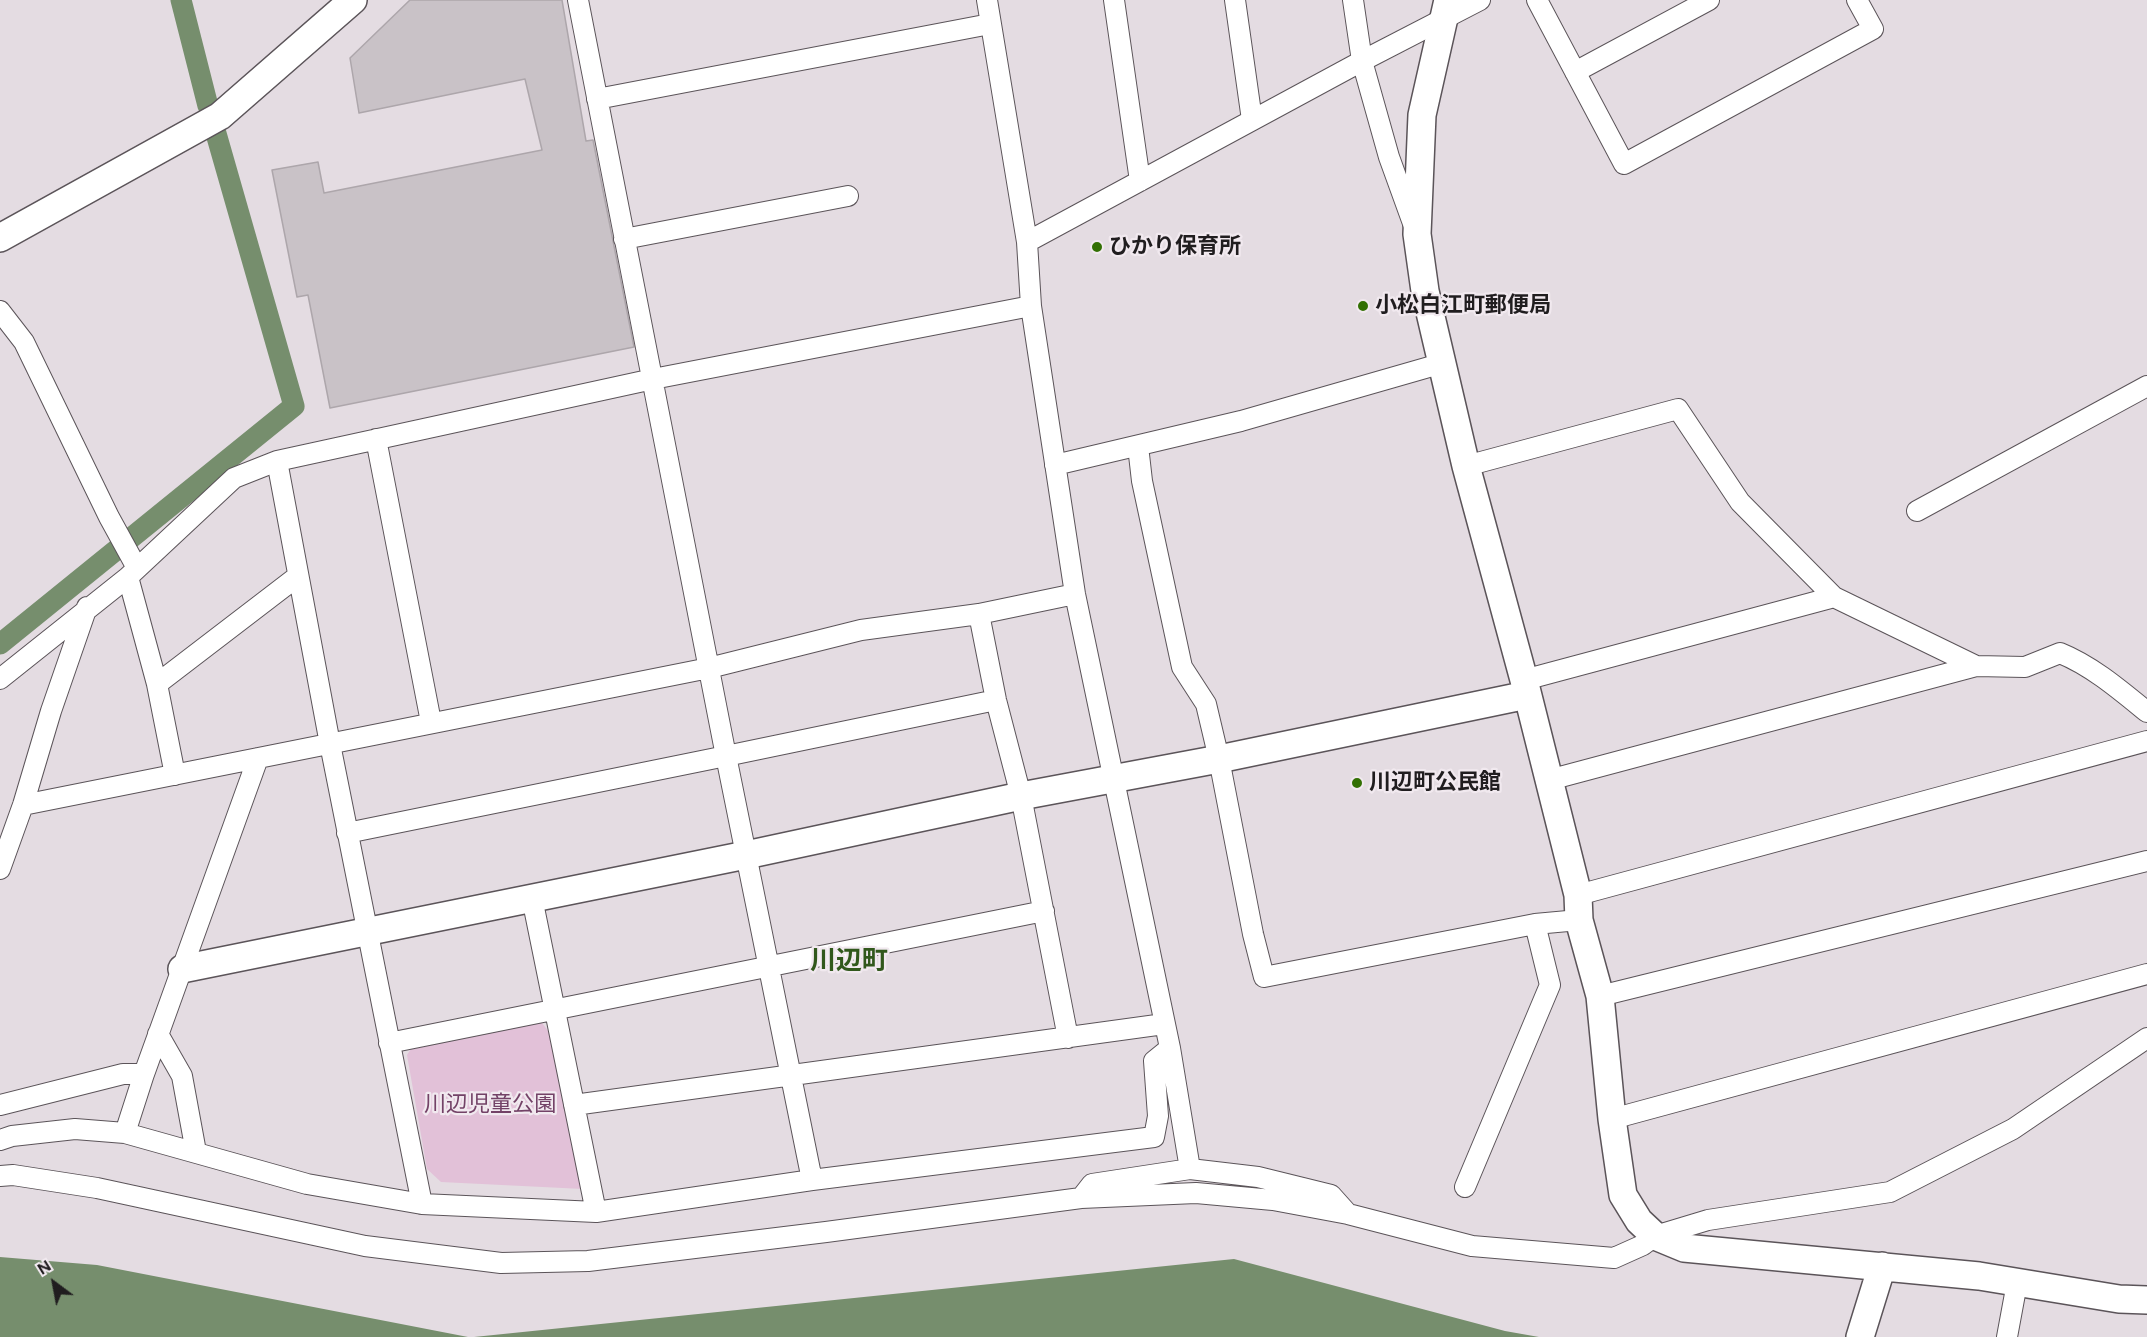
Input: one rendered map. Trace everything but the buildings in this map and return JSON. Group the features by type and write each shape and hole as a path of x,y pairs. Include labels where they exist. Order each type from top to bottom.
{"street":[{"path":"0,238 220,116 352,0"},
{"path":"578,0 726,756 812,1180"},
{"path":"987,0 1027,242 1031,306 1076,594 1170,1048 1190,1169"},
{"path":"1114,0 1140,180"},
{"path":"1235,0 1252,120"},
{"path":"1353,0 1362,61 1389,157 1417,234"},
{"path":"1027,242 1362,61 1445,10 1480,0"},
{"path":"1537,0 1624,164 1873,29 1857,0"},
{"path":"1575,72 1709,0"},
{"path":"1445,10 1422,115 1417,234 1425,291 1466,466 1549,780 1600,996 1612,1119 1623,1195 1639,1221 1655,1236 1684,1248 1979,1276 2119,1299 2147,1300"},
{"path":"597,99 990,24"},
{"path":"624,239 848,196"},
{"path":"0,679 87,607 234,478 277,461 653,379 1031,306"},
{"path":"0,311 24,342 118,534 132,568 175,775"},
{"path":"1055,465 1241,421 1443,363"},
{"path":"1917,511 2147,386"},
{"path":"1466,466 1677,409 1740,502 1834,597 1976,666"},
{"path":"376,439 431,722"},
{"path":"1138,446 1142,481 1182,668 1206,704 1253,934 1264,977 1535,924 1579,907 2147,741"},
{"path":"277,461 366,932 422,1204"},
{"path":"157,684 298,576"},
{"path":"23,805 709,668 861,630 979,614 1076,594"},
{"path":"182,969 746,855 1021,796 1219,759 1526,688 1834,597"},
{"path":"0,869 87,607"},
{"path":"979,614 996,699 1021,796 1068,1038"},
{"path":"1549,780 1976,666 2025,668 2060,652 2074,658 2111,683 2147,712"},
{"path":"347,832 996,699"},
{"path":"125,1133 158,1034 258,758"},
{"path":"1600,996 2147,861"},
{"path":"532,898 596,1212"},
{"path":"389,1043 1044,911"},
{"path":"1466,1187 1550,985 1535,924"},
{"path":"1612,1119 2147,974"},
{"path":"574,1105 1164,1024"},
{"path":"158,1034 182,1076 196,1152"},
{"path":"0,1176 14,1175 97,1188 365,1246 501,1263 588,1262 1081,1198 1196,1193 1273,1200 1348,1214 1472,1246 1614,1258 1643,1245 1655,1236 1708,1220 1890,1192 2013,1129 2147,1038"},
{"path":"0,1140 12,1136 75,1129 125,1133 307,1184 422,1204 596,1212 812,1180 1154,1137 1158,1116 1154,1061 1170,1048"},
{"path":"0,1105 123,1074 144,1074"},
{"path":"1081,1198 1092,1184 1190,1169 1258,1177 1331,1195 1348,1214"},
{"path":"1860,1337 1882,1266"},
{"path":"2007,1337 2017,1283"}],"green space":[{"name":"川辺児童公園","path":"539,1019 552,1036 583,1189 441,1182 427,1169 407,1055 414,1044"}],"shaded area":[{"path":"0,1257 97,1265 468,1337 0,1337"},
{"path":"1234,1259 1505,1331 1539,1337 474,1337"}],"waterway":[{"path":"181,0 208,106"},
{"path":"0,644 294,406 215,130"}],"place":[{"name":"ひかり保育所","path":"1097,247"},
{"name":"小松白江町郵便局","path":"1363,306"},
{"name":"川辺町公民館","path":"1357,783"}],"district":[{"name":"川辺町","path":"849,961"}]}
